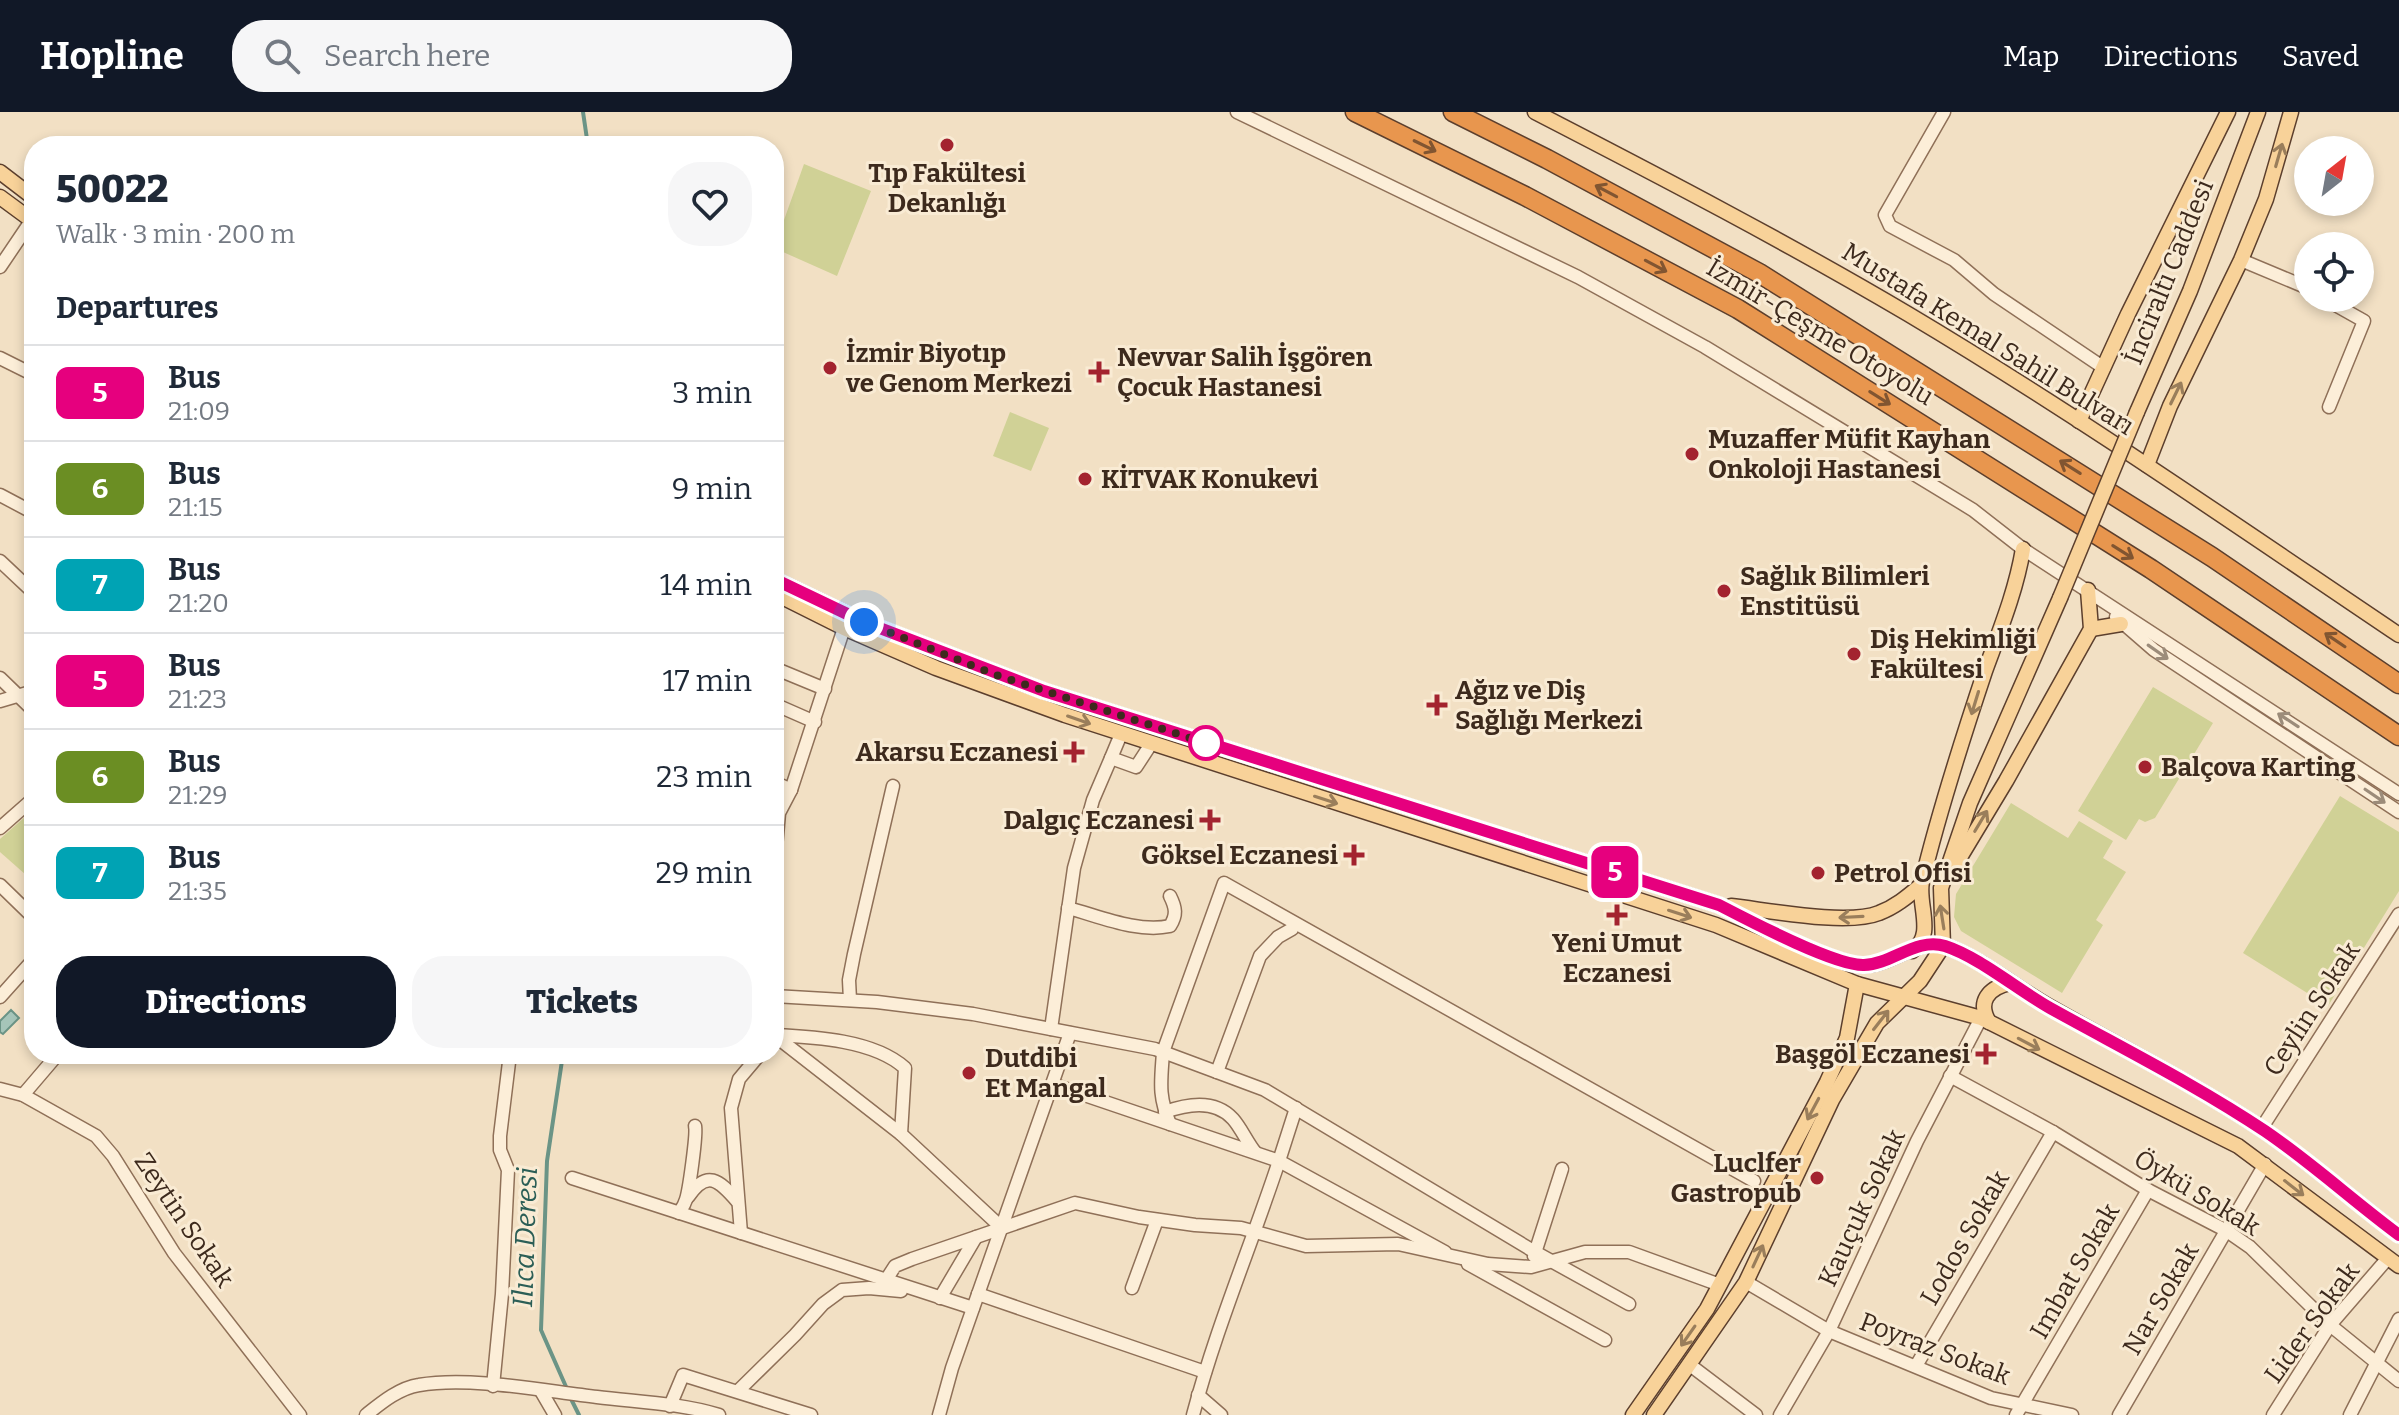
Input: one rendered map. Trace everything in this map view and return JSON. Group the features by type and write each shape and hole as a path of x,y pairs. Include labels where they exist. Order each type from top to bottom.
{"highway":[{"name":"İzmir-Çeşme Otoyolu","path":"1355,112 1525,196 1738,309 2151,569 2399,736"},
{"name":"İzmir-Çeşme Otoyolu","path":"1453,112 1759,273 2199,548 2399,684"}],"main road":[{"name":"Mustafa Kemal Sahil Bulvarı","path":"1535,112 1782,242 1910,315 2147,465 2399,635"},
{"path":"2079,421 2228,112"},
{"name":"İnciraltı Caddesi","path":"1970,803 2190,291 2258,112"},
{"path":"2147,465 2170,406 2241,260 2266,199 2291,112"},
{"path":"0,172 24,190"},
{"path":"0,197 24,214"},
{"path":"1633,1415 1707,1309 1842,1051 1851,1024 1857,984 1867,975 1918,947 1924,931 1921,884 1985,673 2017,585 2023,549"},
{"path":"784,584 864,622 1044,691 1719,905 1800,944 1861,965 1876,964 1918,947 1943,946 2048,1007 2112,1039 2261,1129 2311,1163 2399,1235"},
{"path":"1941,888 2006,781 2091,629 2088,590"},
{"path":"784,598 936,668 1121,734 1716,925 1857,984 1905,995 1985,1020 2238,1146 2393,1262"},
{"path":"2091,629 2121,624"},
{"path":"1719,905 1853,918 1876,915 1897,905 1921,884 1970,803"},
{"path":"1654,1415 1746,1282 1832,1100 1881,1017 1920,981 1943,946 1941,888 1970,803"},
{"path":"1716,925 1719,905"},
{"path":"1985,1020 1983,1008 1987,995 2000,985 2010,983"}],"street":[{"path":"1237,112 1476,226 1578,277 1679,333 1973,510 2023,549 2399,794"},
{"path":"1944,112 1885,215 1890,226 1954,260 1994,294 2104,368"},
{"path":"0,267 24,234"},
{"path":"2241,260 2294,282"},
{"path":"2329,407 2364,321 2348,312"},
{"path":"0,358 24,370"},
{"path":"0,495 24,508"},
{"path":"0,561 24,584"},
{"path":"2102,599 2121,624 2154,650 2399,812"},
{"path":"784,803 815,722 844,628"},
{"path":"784,672 825,689"},
{"path":"0,678 24,702"},
{"path":"0,701 24,693"},
{"path":"784,708 815,722"},
{"path":"1051,1029 1074,868 1093,800 1121,734"},
{"path":"1111,758 1136,767 1151,744"},
{"path":"850,1000 849,980 854,954 893,786"},
{"path":"784,787 791,790"},
{"path":"0,828 24,807"},
{"path":"1167,1118 1161,1101 1159,1079 1163,1052 1224,883 1754,1181"},
{"path":"3,894 24,910"},
{"path":"1068,908 1158,929 1170,926 1176,917 1170,896"},
{"name":"Ceylin Sokak","path":"2261,1129 2399,914"},
{"path":"1217,1072 1260,956 1278,937 1292,929 1294,923"},
{"path":"0,997 24,970"},
{"path":"784,997 850,1000 973,1014 1163,1052 1265,1090 1535,1252 1629,1304"},
{"name":"Kauçuk Sokak","path":"1780,1415 1829,1331 1950,1076 1985,1020"},
{"path":"939,1415 973,1308 1070,1033"},
{"path":"784,1035 821,1037 892,1056 905,1068 901,1134"},
{"path":"784,1043 901,1134 1002,1228"},
{"path":"23,1095 49,1064"},
{"path":"493,1386 502,1294 508,1170 500,1150 500,1136 509,1064"},
{"path":"741,1233 731,1108 739,1079 752,1064"},
{"name":"Öykü Sokak","path":"1950,1076 2053,1132 2148,1190 2227,1231 2250,1247 2330,1325 2399,1381"},
{"path":"1052,1084 1167,1118 1279,1161 1605,1340"},
{"name":"Zeytin Sokak","path":"0,1089 23,1095 96,1136 113,1156 174,1253 300,1415"},
{"path":"1167,1118 1187,1104 1218,1109 1232,1118 1256,1153"},
{"path":"1193,1415 1296,1108"},
{"path":"687,1200 697,1133 695,1126"},
{"name":"Lodos Sokak","path":"1916,1366 2053,1132"},
{"name":"Nar Sokak","path":"2119,1415 2265,1164"},
{"path":"1531,1267 1562,1169"},
{"path":"572,1178 973,1308"},
{"path":"679,1213 698,1183 709,1180 719,1183 737,1201"},
{"name":"Imbat Sokak","path":"2020,1410 2148,1190"},
{"path":"886,1280 895,1266 1075,1203 1157,1220 1256,1232 1306,1246 1398,1244 1488,1264 1531,1267 1585,1252 1629,1252 1720,1285"},
{"path":"1132,1288 1157,1220"},
{"path":"940,1298 976,1237"},
{"name":"Lider Sokak","path":"2273,1415 2330,1325 2393,1262"},
{"name":"Poyraz Sokak","path":"1746,1282 1829,1331 2020,1410 2072,1415"},
{"path":"738,1391 823,1304 842,1290 869,1288 926,1293"},
{"path":"978,1294 1205,1372"},
{"path":"2350,1415 2399,1319"},
{"path":"1690,1365 1756,1415"},
{"path":"670,1406 683,1375 811,1415"},
{"path":"366,1415 385,1400 416,1385 445,1383 544,1391 719,1415"},
{"path":"544,1391 555,1415"},
{"path":"1198,1395 1221,1415"}],"green space":[{"path":"804,164 871,191 837,276 784,252 784,220"},
{"path":"1010,412 1049,428 1031,471 993,456"},
{"name":"Balçova Karting","path":"2153,687 2213,723 2155,818 2145,822 2139,819 2126,840 2078,811"},
{"path":"2340,796 2399,832 2399,891 2328,1006 2243,953"},
{"path":"2011,803 2068,838 2079,821 2113,841 2103,858 2126,872 2096,920 2103,925 2062,993 1961,931 1954,917 1956,894"},
{"path":"24,818 24,873 0,852 0,839"}],"shaded area":[{"path":"11,1010 19,1018 3,1034 0,1032 0,1021"}],"waterway":[{"name":"Ilıca Deresi","path":"583,112 587,136"},
{"name":"Ilıca Deresi","path":"562,1064 547,1161 541,1330 567,1389"},
{"name":"Ilıca Deresi","path":"570,1397 579,1415"}],"bus line":[{"name":"5","path":"784,584 864,622 996,675 1719,905 1800,944 1846,961 1861,965 1876,964 1918,947 1943,946 2048,1007 2112,1039 2261,1129 2311,1163 2399,1235"}],"place":[{"name":"Tıp Fakültesi Dekanlığı","path":"947,145"},
{"name":"İzmir Biyotıp ve Genom Merkezi","path":"830,368"},
{"name":"Nevvar Salih İşgören Çocuk Hastanesi","path":"1099,372"},
{"name":"Muzaffer Müfit Kayhan Onkoloji Hastanesi","path":"1692,454"},
{"name":"KİTVAK Konukevi","path":"1085,479"},
{"name":"Sağlık Bilimleri Enstitüsü","path":"1724,591"},
{"name":"Diş Hekimliği Fakültesi","path":"1854,654"},
{"name":"Ağız ve Diş Sağlığı Merkezi","path":"1437,705"},
{"name":"Akarsu Eczanesi","path":"1074,752"},
{"name":"Balçova Karting","path":"2145,767"},
{"name":"Dalgıç Eczanesi","path":"1210,820"},
{"name":"Göksel Eczanesi","path":"1354,855"},
{"name":"Petrol Ofisi","path":"1818,873"},
{"name":"Yeni Umut Eczanesi","path":"1617,915"},
{"name":"Başgöl Eczanesi","path":"1986,1054"},
{"name":"Dutdibi Et Mangal","path":"969,1073"},
{"name":"Luclfer Gastropub","path":"1817,1178"}],"route":[{"path":"864,622 996,675 1206,743"}]}
